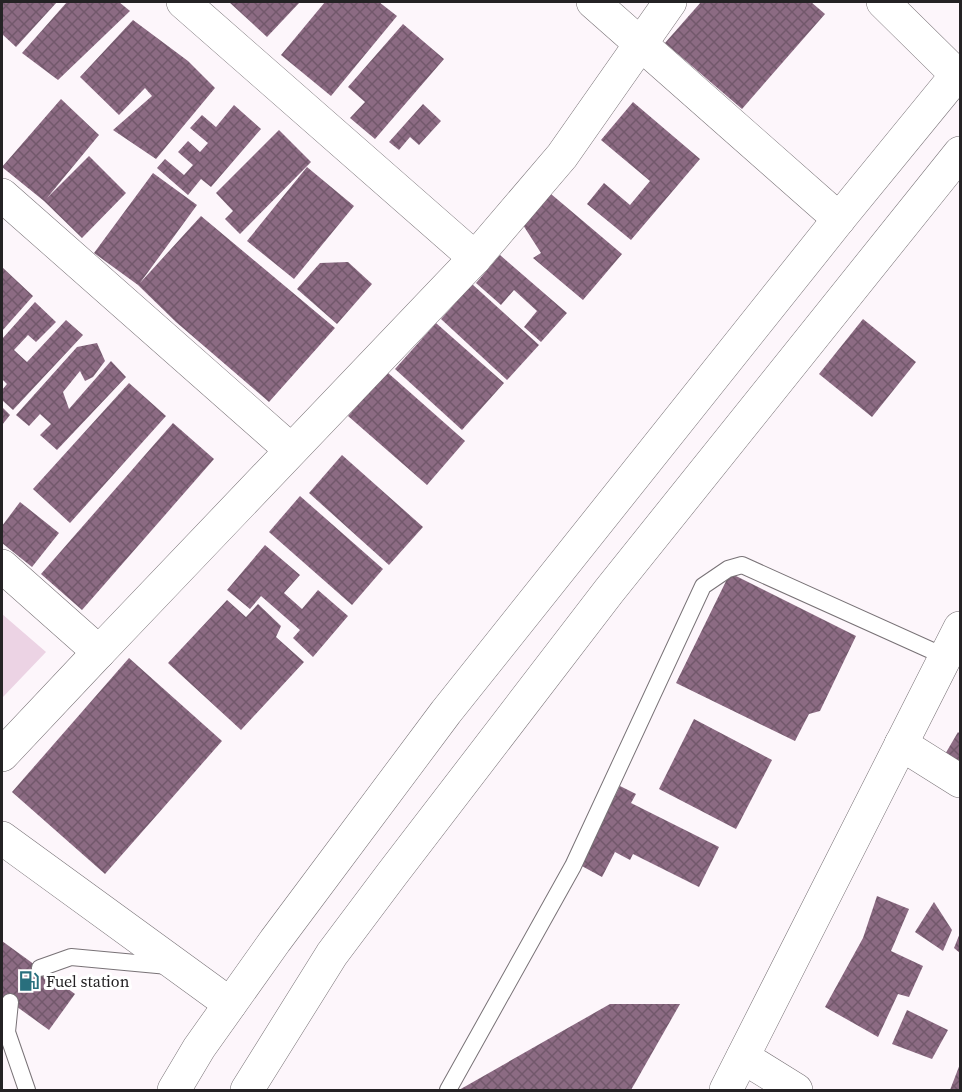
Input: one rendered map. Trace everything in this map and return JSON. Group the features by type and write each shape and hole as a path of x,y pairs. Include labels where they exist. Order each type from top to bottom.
{"street":[{"path":"183,2 474,258"},
{"path":"593,2 839,219"},
{"path":"2,755 474,258 562,156 670,2"},
{"path":"174,1090 199,1048 303,902 446,712 958,73 883,2"},
{"path":"247,1090 332,954 385,882 609,591 960,153"},
{"path":"2,195 291,450"},
{"path":"2,566 99,652"},
{"path":"726,1090 960,628"},
{"path":"901,744 960,781"},
{"path":"2,838 230,1004"},
{"path":"743,1057 796,1090"}],"lane":[{"path":"448,1090 573,866 703,586 728,569 742,565 946,657"},
{"path":"40,968 71,957 179,967"},
{"path":"10,1002 7,1032 13,1056 27,1090"}],"shaded area":[{"path":"2,614 46,652 2,698"}],"building":[{"path":"2,2 57,2 16,47 2,34"},
{"path":"67,2 119,2 130,11 58,80 22,53"},
{"path":"229,2 300,2 267,37"},
{"path":"325,2 379,2 397,16 331,96 281,55"},
{"path":"701,2 811,2 825,14 742,109 665,43"},
{"path":"133,20 188,61 215,88 156,159 113,130 152,96 145,88 119,115 80,77"},
{"path":"403,24 444,59 375,139 350,118 365,102 348,87"},
{"path":"61,99 99,135 47,198 89,156 126,193 82,238 44,201 2,167"},
{"path":"633,102 700,159 631,240 587,204 604,183 630,205 650,181 601,140"},
{"path":"423,104 441,121 419,145 410,137 399,150 389,142"},
{"path":"234,105 261,129 211,187 201,179 188,195 157,168 165,159 184,175 193,165 178,152 188,141 200,152 208,143 190,128 202,115 216,127"},
{"path":"279,130 311,162 240,234 225,219 233,211 216,193"},
{"path":"307,167 354,206 294,279 247,241"},
{"path":"153,173 197,205 140,283 201,216 335,328 269,402 176,322 138,285 94,253"},
{"path":"551,194 622,254 583,300 533,258 541,253 523,225"},
{"path":"500,255 567,313 541,342 524,327 537,311 514,290 501,305 476,283"},
{"path":"348,262 372,284 337,324 297,289 320,263"},
{"path":"2,267 33,296 2,331"},
{"path":"472,284 539,345 507,380 441,319"},
{"path":"35,302 56,322 36,342 28,335 14,350 27,362 66,320 83,335 13,410 2,400 2,390 7,384 2,379 2,339"},
{"path":"863,319 916,362 872,417 819,374"},
{"path":"436,323 504,383 462,430 395,369"},
{"path":"97,343 105,361 93,377 85,381 80,371 63,392 69,409 111,361 126,377 57,450 40,435 51,424 40,414 29,426 16,415 77,347"},
{"path":"387,372 465,441 427,485 348,416"},
{"path":"129,383 166,416 70,523 33,489"},
{"path":"2,407 10,415 2,425"},
{"path":"173,423 214,459 82,610 41,574"},
{"path":"342,455 423,527 389,565 309,493"},
{"path":"300,496 383,569 352,605 269,532"},
{"path":"20,502 59,533 32,567 2,543 2,526"},
{"path":"265,545 300,575 284,593 302,609 318,590 348,616 313,657 293,638 300,630 261,596 250,609 227,590"},
{"path":"730,573 856,636 820,711 809,714 795,741 676,683"},
{"path":"227,600 246,617 258,604 281,626 276,637 304,662 241,730 168,663"},
{"path":"129,658 222,741 105,874 12,792"},
{"path":"694,719 772,760 736,829 659,789"},
{"path":"958,732 960,734 960,765 944,756"},
{"path":"620,786 636,794 631,803 719,847 699,887 633,854 630,860 615,852 602,877 580,865"},
{"path":"877,896 909,909 891,951 923,966 909,997 898,994 878,1037 825,1007 863,938"},
{"path":"934,902 952,930 943,951 915,932"},
{"path":"960,933 960,953 954,948"},
{"name":"Fuel station","path":"2,941 75,994 49,1030 2,996"},
{"path":"610,1004 680,1004 631,1090 459,1090"},
{"path":"907,1010 948,1030 932,1059 892,1044"},
{"path":"960,1064 960,1090 950,1090"}],"place":[{"name":"Fuel station","path":"29,981"}]}
